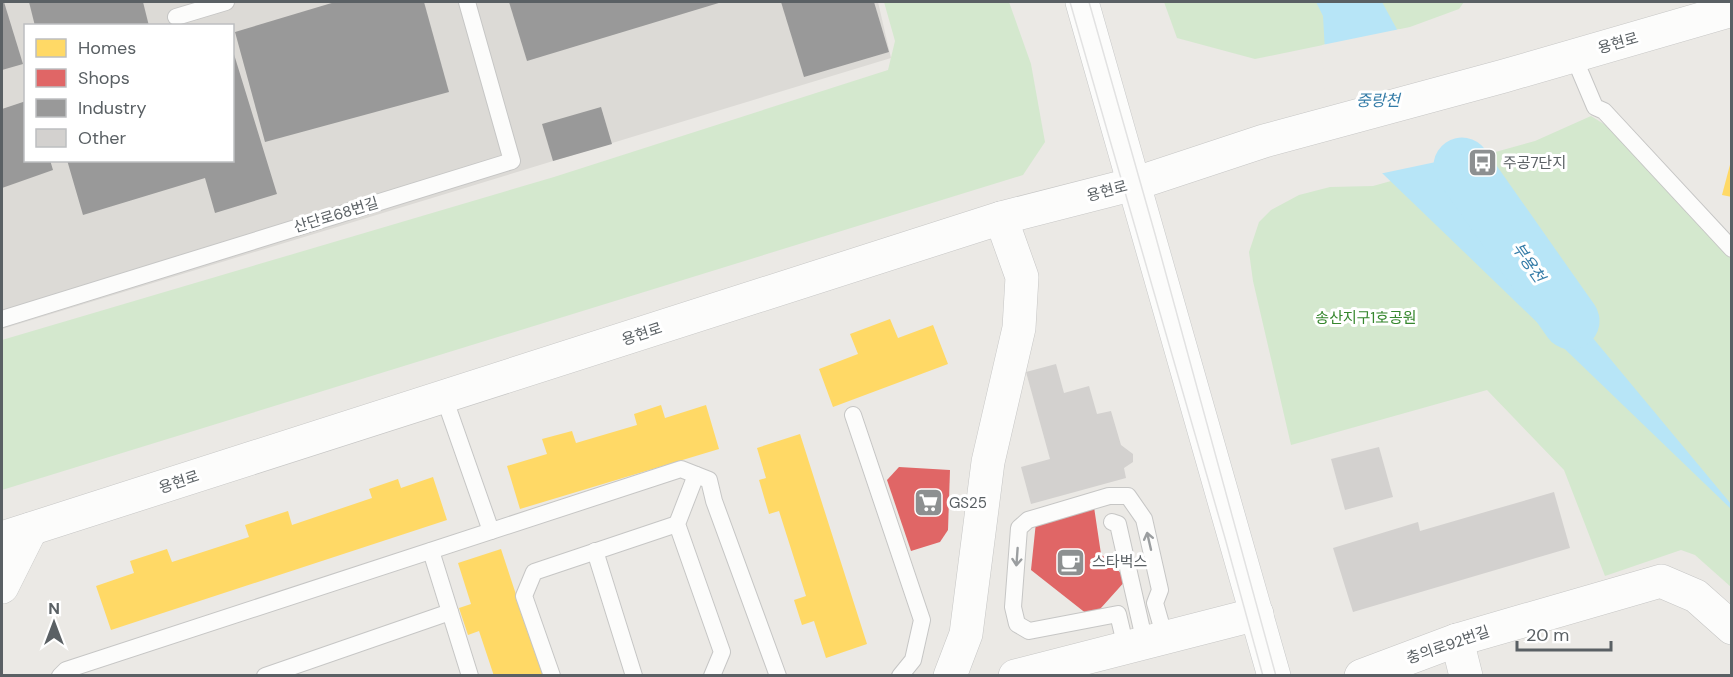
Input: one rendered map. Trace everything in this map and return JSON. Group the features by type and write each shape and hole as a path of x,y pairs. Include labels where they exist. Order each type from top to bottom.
{"street":[{"path":"1082,2 1274,675"},
{"name":"용현로","path":"16,534 1001,218 1134,184 1264,141 1504,76 1731,10"},
{"path":"950,675 966,634 988,462 1019,328 1022,277 1001,218"},
{"path":"2,587 16,534"},
{"name":"충의로92번길","path":"1361,675 1456,640 1661,581 1696,596 1731,628"},
{"path":"1015,675 1257,614"},
{"path":"1456,640 1466,675"}],"lane":[{"path":"176,17 226,2"},
{"name":"산단로68번길","path":"2,319 512,161 467,2"},
{"path":"1573,56 1595,107 1604,111 1731,249"},
{"path":"444,398 491,531"},
{"path":"853,415 922,620 913,660 900,675"},
{"path":"60,675 66,670 681,469 708,480 778,675"},
{"path":"696,475 677,524 722,652 712,675"},
{"path":"1145,643 1160,590 1144,519 1128,496 1109,496 1028,520 1019,528 1014,607 1017,624 1029,631 1118,614 1155,603"},
{"path":"1112,522 1118,524 1145,643"},
{"path":"552,675 524,596 534,572 677,524"},
{"path":"431,551 470,675"},
{"path":"595,551 634,675"},
{"path":"265,675 450,612"},
{"path":"1118,614 1145,643"}],"shaded area":[{"path":"2,2 878,2 891,58 2,329"}],"green space":[{"path":"884,2 1009,2 1031,64 1045,142 1023,175 2,490 2,340 554,177 888,70 895,41"},
{"path":"1164,2 1464,2 1459,9 1410,27 1255,59 1177,38"},
{"name":"송산지구1호공원","path":"1591,116 1607,126 1731,255 1731,587 1695,555 1681,550 1605,576 1564,470 1487,390 1291,445 1253,281 1249,252 1259,222 1271,210 1299,195 1330,187 1373,186 1535,141"}],"water":[{"name":"중랑천","path":"1316,2 1382,2 1513,242 1731,504 1731,509 1329,122 1323,16"}],"pier":[{"path":"1400,29 1469,155 1379,174 1326,123 1322,45"}],"building: Homes":[{"path":"1732,161 1732,197 1722,195"},
{"path":"890,319 898,338 933,325 948,364 833,407 819,369 858,354 850,334"},
{"path":"661,405 665,418 706,405 719,449 520,509 507,466 547,454 542,439 572,431 576,443 637,425 634,414"},
{"path":"800,434 867,644 826,658 814,621 802,625 794,600 806,596 779,511 769,514 759,480 766,478 757,448"},
{"path":"433,477 447,520 111,630 96,586 134,573 130,561 167,549 172,562 249,537 245,525 288,511 292,525 372,498 369,489 398,479 401,488"},
{"path":"501,549 543,676 494,676 479,631 468,635 459,608 471,604 458,563"}],"building: Shops":[{"path":"899,467 950,470 948,530 940,542 911,551 887,480"},
{"name":"스타벅스","path":"1094,507 1101,554 1127,579 1092,618 1031,570 1036,522"}],"building: Industry":[{"path":"2,2 4,2 23,64 2,70"},
{"path":"29,2 143,2 148,24 34,24"},
{"path":"335,2 424,2 449,92 265,142 235,32"},
{"path":"509,2 722,2 527,61"},
{"path":"781,2 874,2 889,52 804,77"},
{"path":"234,54 277,194 215,213 205,178 83,215 68,162 234,162"},
{"path":"24,102 24,162 51,162 53,170 2,188 2,109"},
{"path":"601,107 612,144 553,161 542,124"}],"building: Other":[{"path":"1056,364 1064,393 1089,386 1097,414 1111,411 1121,445 1133,454 1133,462 1124,468 1126,478 1031,504 1021,467 1050,459 1026,372"},
{"path":"1379,447 1393,497 1345,510 1331,459"},
{"path":"1554,492 1570,548 1353,612 1333,548 1418,522 1420,531"}],"waterway":[{"name":"부용천","path":"1462,166 1571,321"}],"tram line":[{"path":"1070,2 1263,676"},
{"path":"1089,2 1276,676"}],"place":[{"name":"주공7단지","path":"1482,163"},
{"name":"GS25","path":"928,503"},
{"name":"스타벅스","path":"1071,562"}]}
